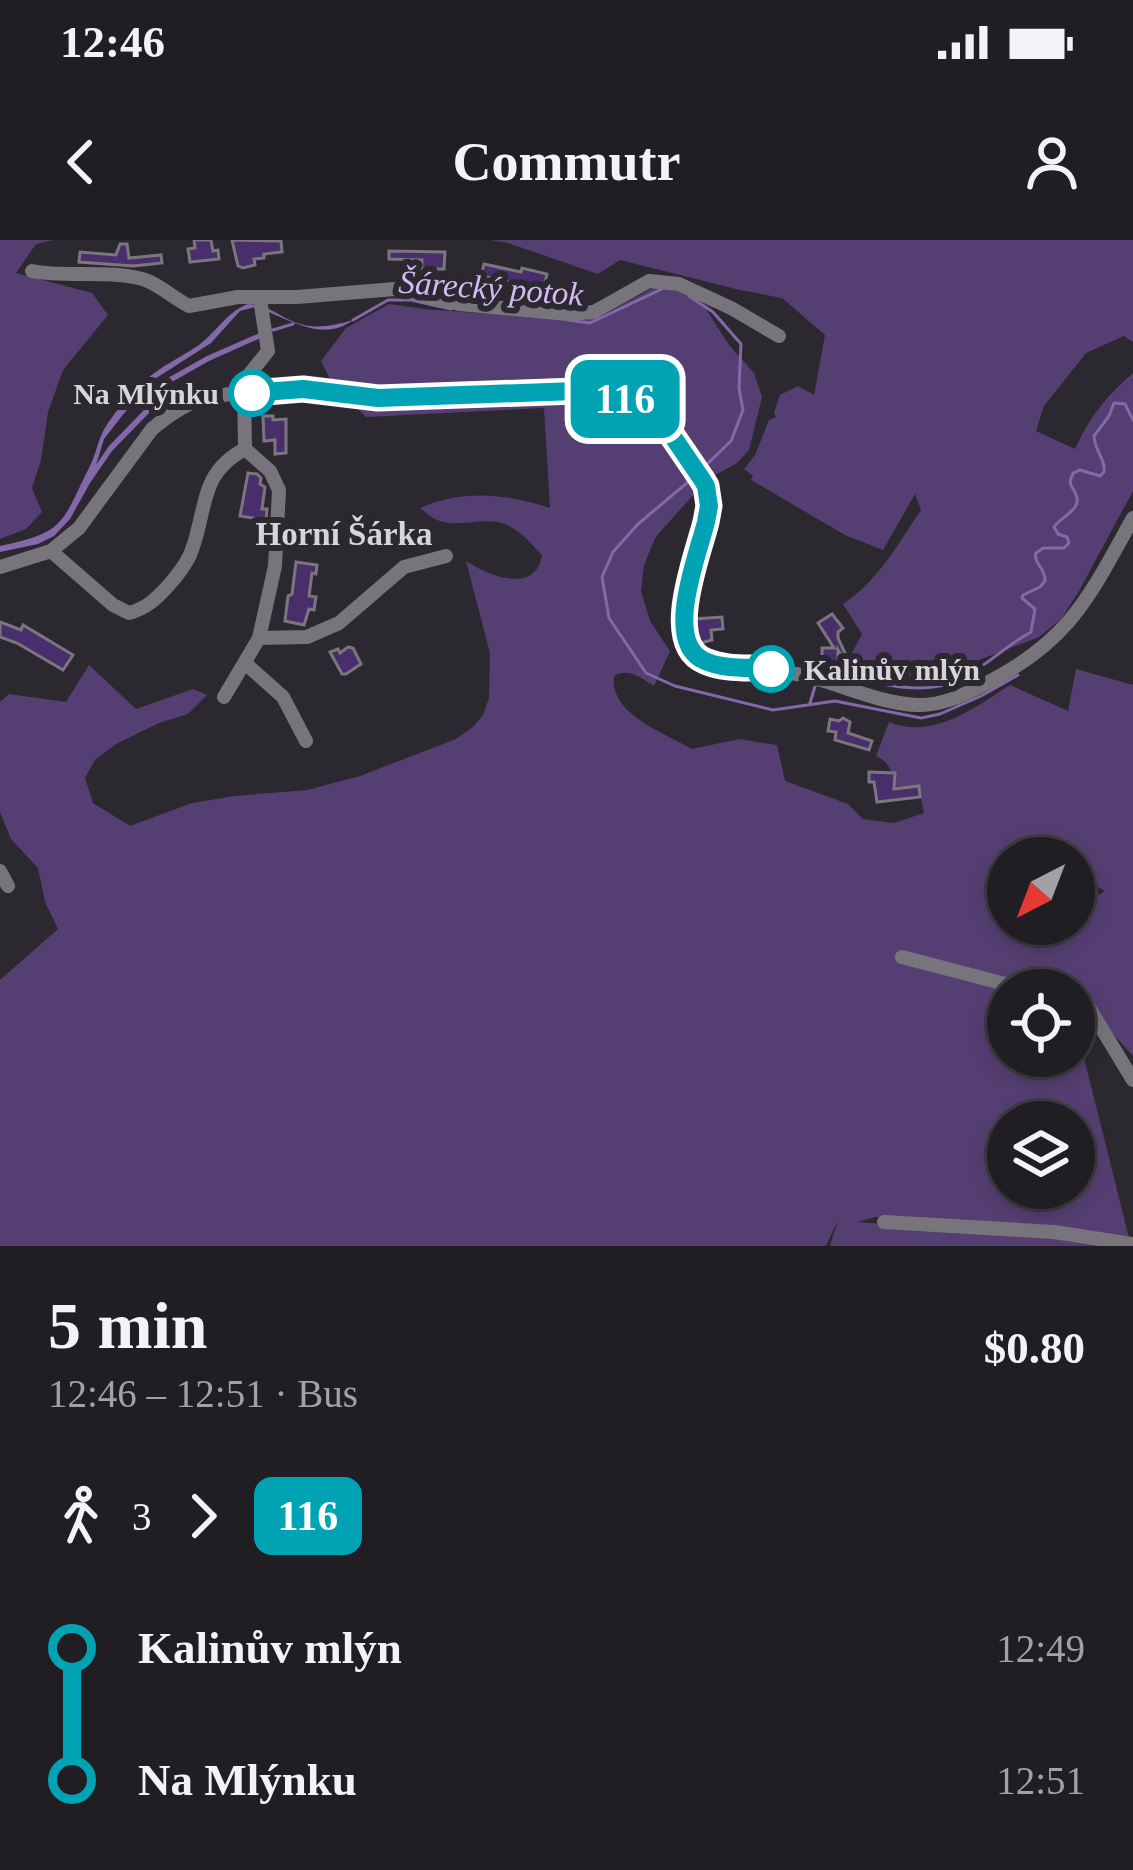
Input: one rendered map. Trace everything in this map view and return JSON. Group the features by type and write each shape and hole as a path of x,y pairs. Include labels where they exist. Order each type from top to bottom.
{"street":[{"path":"32,271 138,279 189,306 238,297 260,304 395,289 459,304 568,314 594,311 649,281 679,284 779,336"},
{"path":"224,697 259,638 275,566 278,490 270,471 245,449 244,381 268,351 260,304"},
{"path":"0,567 51,551 79,528 152,429 196,401 303,389 378,398 576,391 628,399 647,410 671,434 706,486 709,506 683,619 688,647 698,658 718,665 787,671 887,701 919,705 939,704 993,681 1044,647 1067,626 1096,587 1133,518"},
{"path":"51,551 113,605 129,613 152,604 182,570 192,550 208,484 219,467 245,449"},
{"path":"259,638 307,637 339,623 404,566 446,556"},
{"path":"246,664 283,697 306,741"},
{"path":"0,871 8,886"},
{"path":"902,957 987,979"},
{"path":"1095,1024 1133,1080"},
{"path":"887,1222 1054,1232 1133,1244"}],"shaded area":[{"path":"0,240 54,240 36,244 16,273 92,293 108,315 63,370 48,412 32,488 42,512 26,529 0,539"},
{"path":"490,240 1133,240 1133,342 1124,336 1086,353 1044,406 1036,431 1075,449 1099,408 1133,373 1133,491 1061,619 1039,637 933,678 842,672 862,634 843,604 877,573 921,510 915,494 883,550 845,535 751,480 753,476 744,469 769,420 776,417 780,395 798,386 814,395 825,335 782,298 620,260 598,274"},
{"path":"653,288 688,292 754,373 762,397 749,450 736,464 709,478 676,514 655,538 644,565 641,591 650,621 670,651 654,686 630,673 614,676 620,701 641,721 692,749 739,739 777,745 785,781 848,804 863,819 894,823 924,813 919,787 897,789 888,766 876,756 889,722 905,727 937,724 1010,685 1068,711 1076,669 1133,685 1133,1056 1095,1014 1095,969 987,969 987,1077 1089,1077 1095,1101 987,1101 987,1209 1095,1209 1095,1102 1129,1238 1007,1224 875,1217 857,1222 1117,1246 830,1246 838,1220 826,1246 0,1246 0,980 58,929 45,902 38,868 11,839 0,812 0,702 9,694 66,702 89,665 136,709 193,689 207,695 188,714 116,744 95,760 85,778 93,803 130,826 192,803 307,790 360,776 456,739 483,715 489,698 490,653 466,561 510,579 531,575 542,555 505,524 445,522 420,508 453,498 485,496 550,508 544,408 366,417 331,381 321,361 346,328 389,304 580,321 600,317"},
{"path":"248,304 309,326 353,320 329,330 316,329 292,322 255,307 240,311 211,343 147,384 104,439 96,465 166,379 262,332 263,337 170,383 112,451 70,519 54,536 0,552 0,546 38,536 59,522 105,428 130,395"}],"building":[{"path":"194,240 211,240 219,259 190,262 188,249 195,248"},
{"path":"232,240 281,241 282,252 264,254 254,259 255,265 243,268 238,266"},
{"path":"120,244 127,244 129,258 161,255 162,263 79,262 80,252 116,255"},
{"path":"389,251 445,252 444,269 436,269 436,278 421,277 422,260 389,259"},
{"path":"484,264 547,274 544,288 481,276"},
{"path":"263,416 286,419 286,453 275,454 275,440 264,441"},
{"path":"248,473 257,474 265,487 262,509 267,509 266,520 240,516"},
{"path":"296,562 317,565 309,596 316,597 314,610 309,609 304,625 285,621"},
{"path":"832,614 843,628 838,638 845,653 838,650 838,663 822,663 822,648 834,648 818,623"},
{"path":"722,617 723,629 711,630 712,640 701,643 695,619"},
{"path":"0,622 21,630 23,625 73,655 63,670 0,637"},
{"path":"348,647 361,664 342,674 330,652 338,649 340,653"},
{"path":"830,719 850,722 848,733 872,741 869,750 835,740 836,732 828,731"},
{"path":"869,772 895,773 894,789 919,786 920,797 877,802"}],"waterway":[{"name":"Šárecký potok","path":"568,320 590,323 664,288"},
{"name":"Šárecký potok","path":"689,296 713,312 741,344 743,410 731,441 701,470"},
{"name":"Šárecký potok","path":"353,320 388,300 451,309"},
{"name":"Šárecký potok","path":"273,330 293,324"},
{"name":"Šárecký potok","path":"823,674 911,688 945,685 970,674 1031,632 1035,609 1022,598 1045,581 1036,553 1069,543 1054,527 1077,502 1070,482 1073,473 1080,470 1100,476 1104,472 1094,436 1114,403 1125,404 1133,420"},
{"name":"Šárecký potok","path":"694,477 638,524 613,552 602,577 609,618 646,673 675,686 773,710 835,701 921,718 981,696 1018,675"},
{"path":"810,703 816,683"}],"bus line":[{"name":"116","path":"252,393 303,389 378,398 576,391 628,399 671,434 706,486 709,506 683,619 688,647 698,658 718,665 771,669"}],"place":[{"name":"Na Mlýnku","path":"252,393"},
{"name":"Kalinův mlýn","path":"771,669"}],"district":[{"name":"Horní Šárka","path":"344,534"}]}
